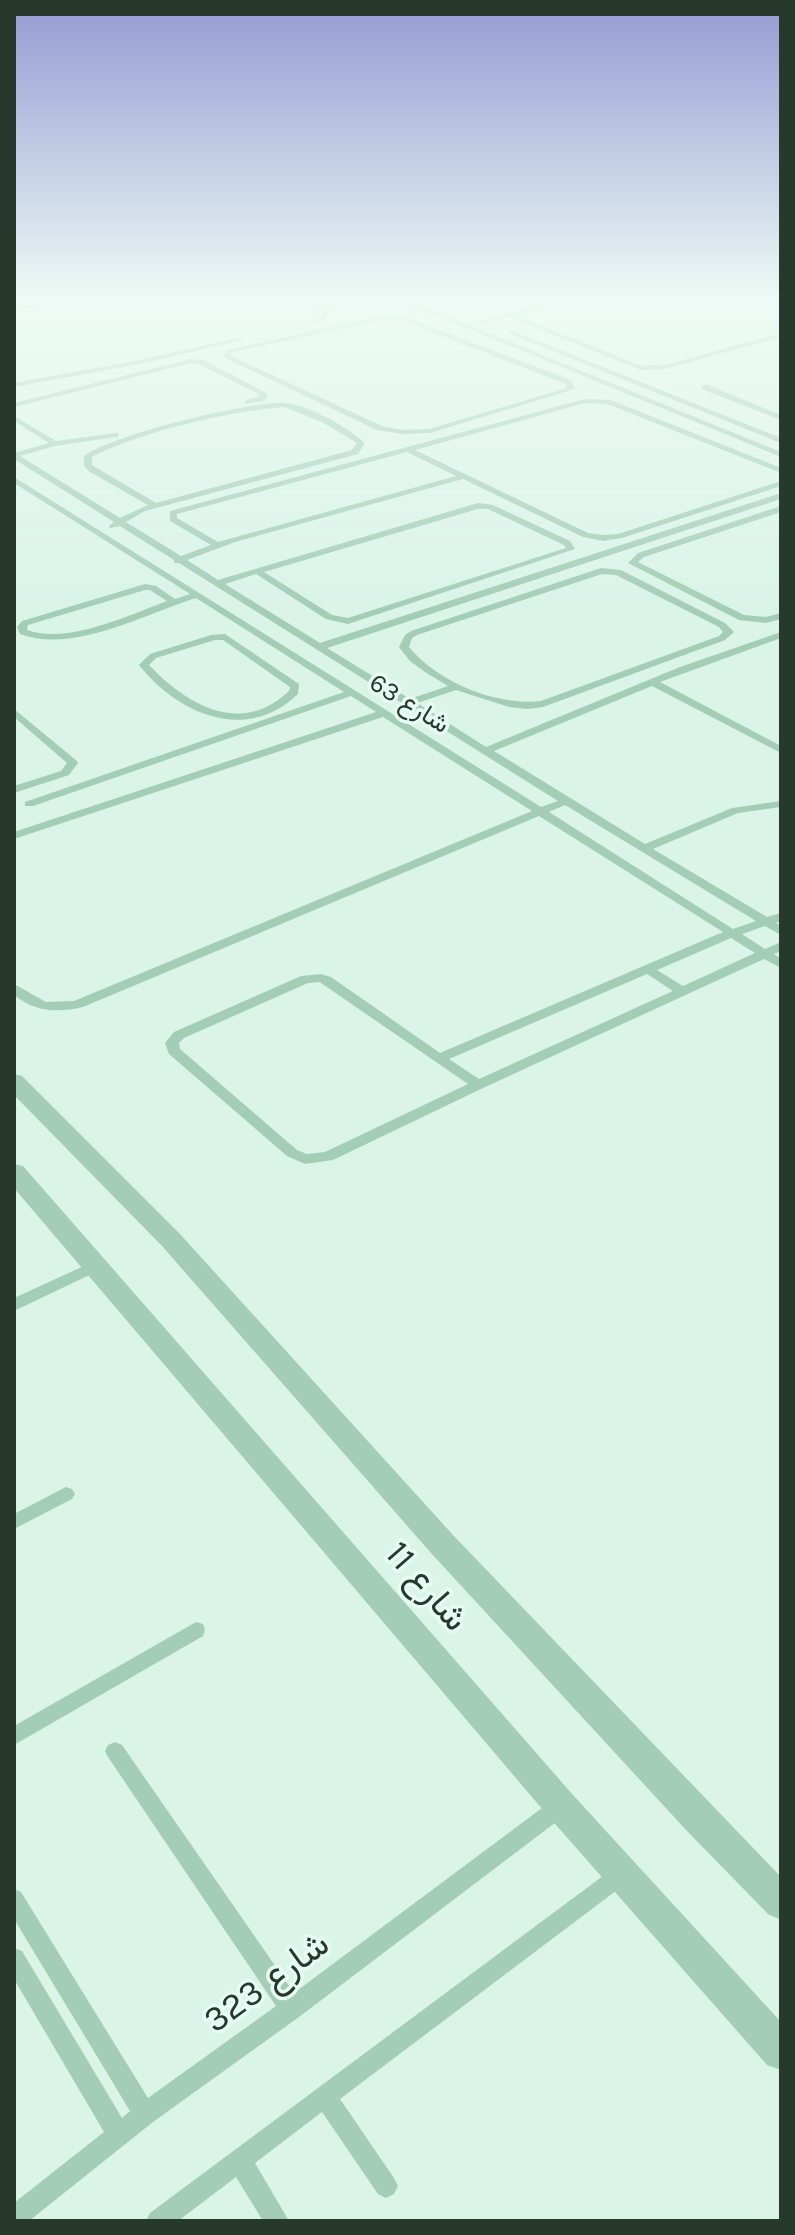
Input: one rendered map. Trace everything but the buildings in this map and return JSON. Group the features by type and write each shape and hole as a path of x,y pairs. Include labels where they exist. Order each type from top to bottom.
{"street":[{"name":"شارع 11","path":"14,1081 171,1240 442,1544 781,1902"},
{"name":"شارع 11","path":"14,1172 561,1806 781,2051"}],"lane":[{"path":"14,456 55,444 109,436 244,401"},
{"path":"321,401 380,428 402,432 430,431 530,401"},
{"path":"217,545 173,519 173,513 590,401"},
{"path":"603,401 781,471"},
{"path":"650,401 781,455"},
{"path":"682,401 781,441"},
{"path":"740,401 781,418"},
{"path":"97,530 121,523 132,513 154,505 355,452 361,443 298,409 271,405 115,443 88,456 88,466 93,470 154,505"},
{"path":"14,418 55,444"},
{"path":"407,449 586,535 603,538 619,536 781,483"},
{"name":"شارع 63","path":"14,456 566,801 775,920 781,931"},
{"path":"16,481 43,476"},
{"path":"14,617 160,571 217,545 464,476"},
{"name":"شارع 63","path":"16,481 781,964"},
{"path":"14,495 32,490"},
{"path":"319,647 781,496"},
{"path":"217,583 257,571 478,506 495,509 567,543 571,549 348,621 329,617 257,571"},
{"path":"781,509 641,555 632,563 742,618 766,620 781,616"},
{"path":"408,703 457,686 494,702 520,708 533,707 722,638 729,632 722,625 618,572 601,571 408,637 404,647 407,652 457,686"},
{"path":"174,602 153,588 145,587 25,623 22,627 28,636 58,638 198,595"},
{"path":"227,638 273,619"},
{"path":"487,750 652,682 781,635"},
{"path":"216,636 227,638 295,686 290,698 281,703 241,716 219,717 204,710 144,665 153,656 216,636"},
{"path":"295,686 325,677"},
{"path":"652,682 781,750"},
{"path":"29,804 351,693"},
{"path":"14,712 73,763 65,773 14,790"},
{"path":"14,836 383,713"},
{"path":"422,738 451,728"},
{"path":"14,988 39,1006 51,1008 78,1004 566,801"},
{"path":"644,848 736,810 781,804"},
{"path":"440,1058 732,933 775,920"},
{"path":"478,1085 329,982 316,978 306,979 179,1035 172,1047 292,1153 305,1159 328,1157 680,990 781,946"},
{"path":"648,969 680,990"},
{"path":"14,1305 97,1265"},
{"path":"14,1522 66,1494"},
{"path":"14,1736 196,1630"},
{"path":"115,1751 291,2009"},
{"name":"شارع 323","path":"14,2218 145,2114 291,2009 561,1806"},
{"path":"158,2221 622,1874"},
{"path":"14,1899 145,2114"},
{"path":"14,1959 120,2136"},
{"path":"326,2098 386,2186"},
{"path":"240,2161 277,2221"}]}
